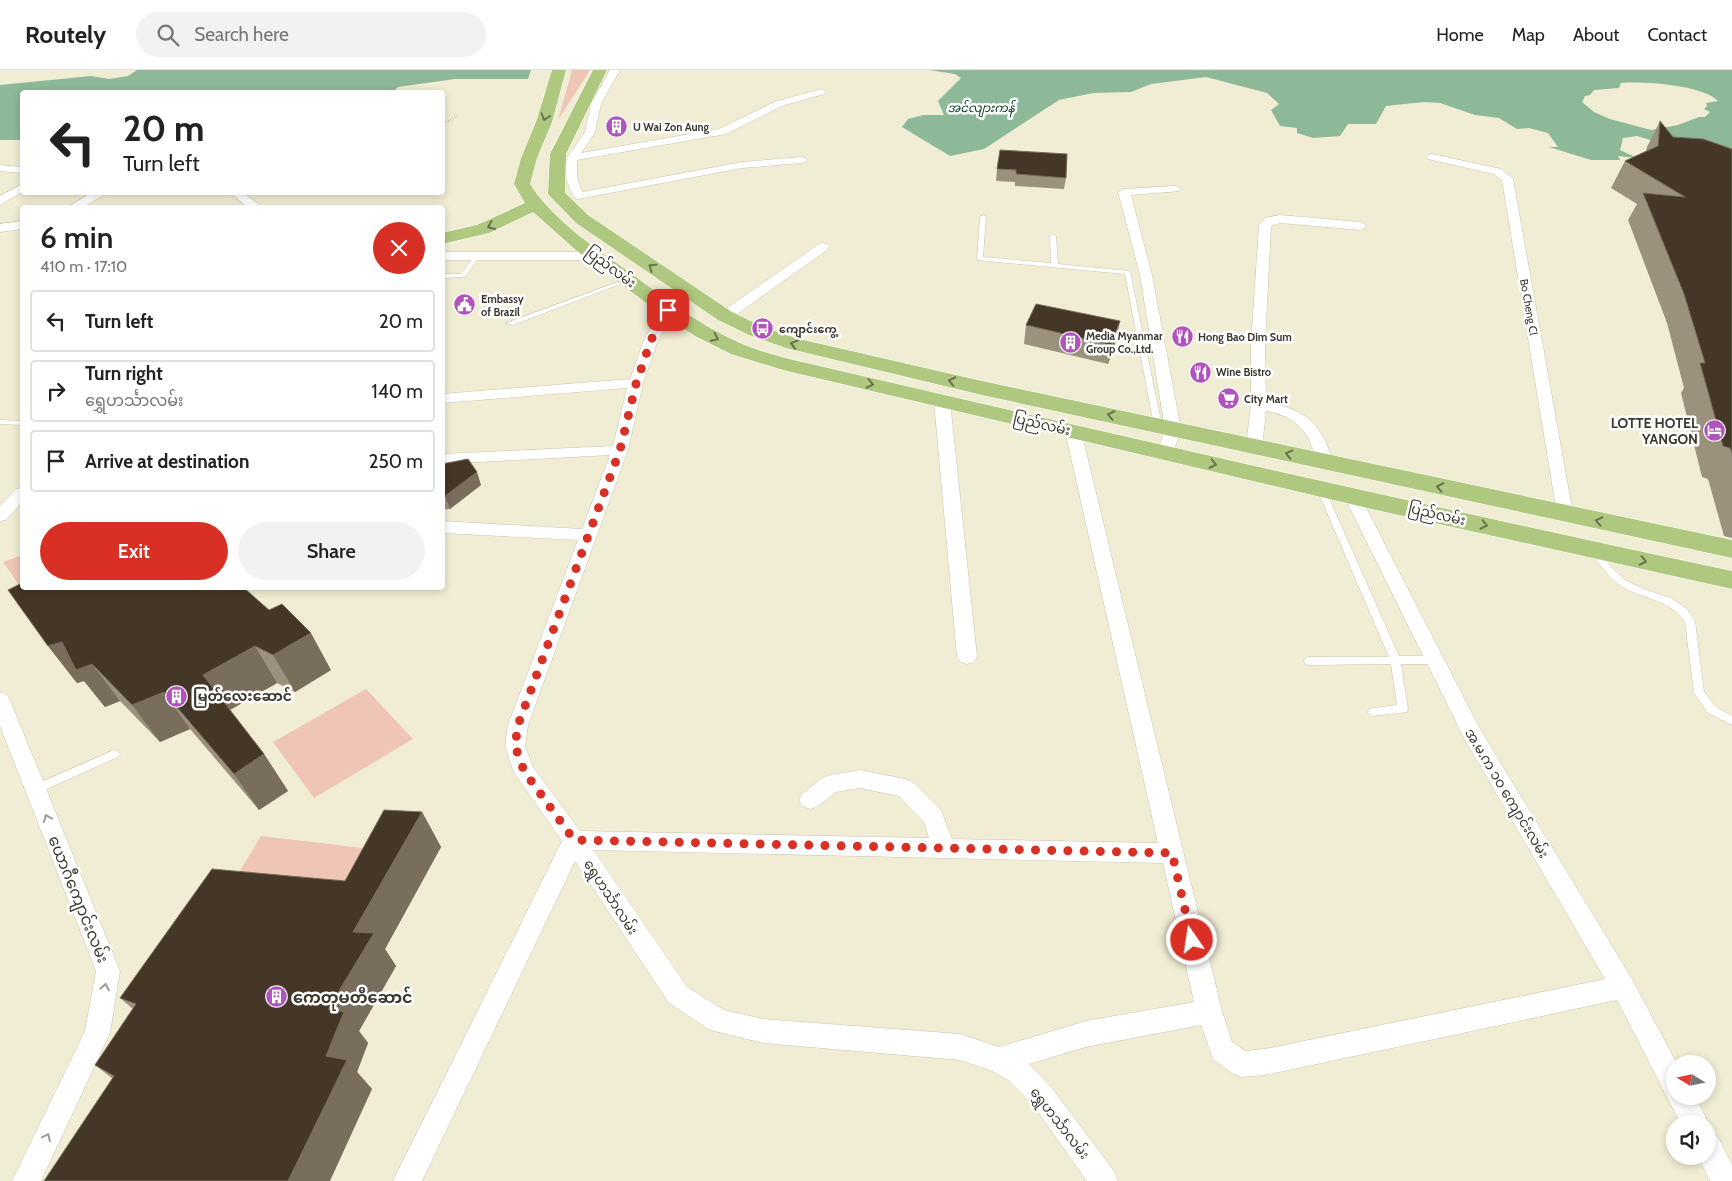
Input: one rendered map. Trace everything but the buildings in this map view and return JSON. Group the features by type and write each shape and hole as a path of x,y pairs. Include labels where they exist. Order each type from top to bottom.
{"highway":[{"name":"ပြည်လမ်း","path":"559,70 544,122 528,158 522,184 535,205 590,251 668,310 702,332 738,350 783,364 1165,453 1732,580"},
{"name":"ပြည်လမ်း","path":"600,70 558,154 556,194 582,219 725,316 756,331 793,344 1166,428 1732,549"},
{"path":"445,238 483,229 535,205"},
{"path":"590,251 610,238"},
{"path":"1351,494 1355,468"}],"street":[{"path":"615,70 596,104 590,132 572,158 571,177 578,196 742,165 802,160"},
{"path":"572,158 722,132 778,104 821,92"},
{"name":"Bo Cheng Cl","path":"1432,157 1497,171 1507,179 1564,514"},
{"path":"0,168 20,170"},
{"path":"0,201 20,188"},
{"path":"1165,453 1166,428 1146,275 1124,192 1176,189"},
{"path":"78,205 96,195"},
{"path":"238,195 253,205"},
{"path":"1254,446 1259,404 1258,346 1265,225 1269,221 1280,219 1361,226"},
{"path":"0,228 20,225"},
{"path":"445,248 590,251"},
{"path":"725,316 823,248"},
{"path":"445,256 590,251"},
{"name":"ရွှေဟင်္သာလမ်း","path":"668,310 651,340 636,384 620,450 518,725 515,746 524,771 574,840 678,996 719,1021 763,1031 960,1047 999,1060 1017,1071 1042,1096 1104,1181"},
{"path":"445,399 636,384"},
{"path":"942,401 967,657"},
{"path":"1259,404 1277,408 1297,416 1313,430 1321,444 1325,462"},
{"path":"1073,431 1209,1011 1222,1050 1240,1064 1266,1062 1623,987"},
{"path":"445,459 620,450"},
{"name":"အ.မ.က ၁၀ ကျောင်းလမ်း","path":"1351,494 1433,660 1472,734 1623,987 1666,1069"},
{"path":"0,516 20,495"},
{"path":"445,527 590,535"},
{"name":"ယောဂီကျောင်းလမ်း","path":"0,700 6,730 36,789 108,971 97,1033 26,1181"},
{"path":"810,800 830,784 860,779 905,788 933,818 944,848"},
{"path":"407,1181 574,840 1172,853"},
{"path":"999,1060 1086,1034 1209,1011"},
{"path":"1716,1163 1725,1181"}],"lane":[{"path":"983,217 979,258 1128,272 1166,428"},
{"path":"1053,236 1055,266"},
{"path":"445,276 463,276 477,256"},
{"path":"510,323 628,280"},
{"path":"0,422 20,422"},
{"path":"1320,487 1395,659 1403,709 1373,712"},
{"path":"1593,550 1611,573 1622,582 1635,589 1672,602 1684,611 1690,621 1699,692 1712,710 1732,721"},
{"path":"1309,661 1433,660"},
{"path":"36,789 114,754"}],"path":[{"path":"445,123 459,115"}],"shaded area":[{"path":"572,70 590,70 558,120"},
{"path":"20,556 20,586 3,562"},
{"path":"366,689 413,739 314,798 273,742"},
{"path":"261,836 388,851 357,900 230,887"}],"water":[{"path":"137,70 531,70 528,79 455,79 398,87 394,90 20,90 20,140 0,140 0,85 91,76 109,79 128,76"},
{"name":"အင်လျားကန်","path":"929,70 1732,70 1732,164 1637,136 1623,138 1620,150 1637,158 1618,156 1620,160 1591,160 1549,147 1558,147 1548,133 1529,128 1517,129 1499,118 1475,115 1440,103 1424,102 1386,106 1376,124 1348,124 1340,136 1313,138 1297,133 1297,128 1280,126 1271,110 1279,104 1267,93 1206,77 1151,84 1131,92 1093,93 1059,100 984,149 950,156 902,127 908,119 923,115 944,115 938,101 961,78 955,74","holes":["1621,83 1672,85 1687,88 1700,91 1718,101 1706,103 1707,106 1704,109 1710,112 1705,117 1651,130 1610,119 1594,112 1582,102 1585,96 1590,95 1594,90 1619,88"]}],"place":[{"name":"U Wai Zon Aung","path":"617,127"},
{"name":"Embassy of Brazil","path":"465,305"},
{"name":"ကျောင်းကွေ့","path":"763,329"},
{"name":"Hong Bao Dim Sum","path":"1182,337"},
{"name":"Media Myanmar Group Co.,Ltd.","path":"1070,342"},
{"name":"Wine Bistro","path":"1200,372"},
{"name":"City Mart","path":"1228,399"},
{"name":"LOTTE HOTEL YANGON","path":"1714,431"},
{"name":"မြတ်လေးဆောင်","path":"177,696"},
{"name":"ကေတုမတီဆောင်","path":"277,997"}],"route":[{"path":"668,310 651,340 636,384 620,450 518,725 515,746 524,771 574,840 1172,853 1192,940"}]}
